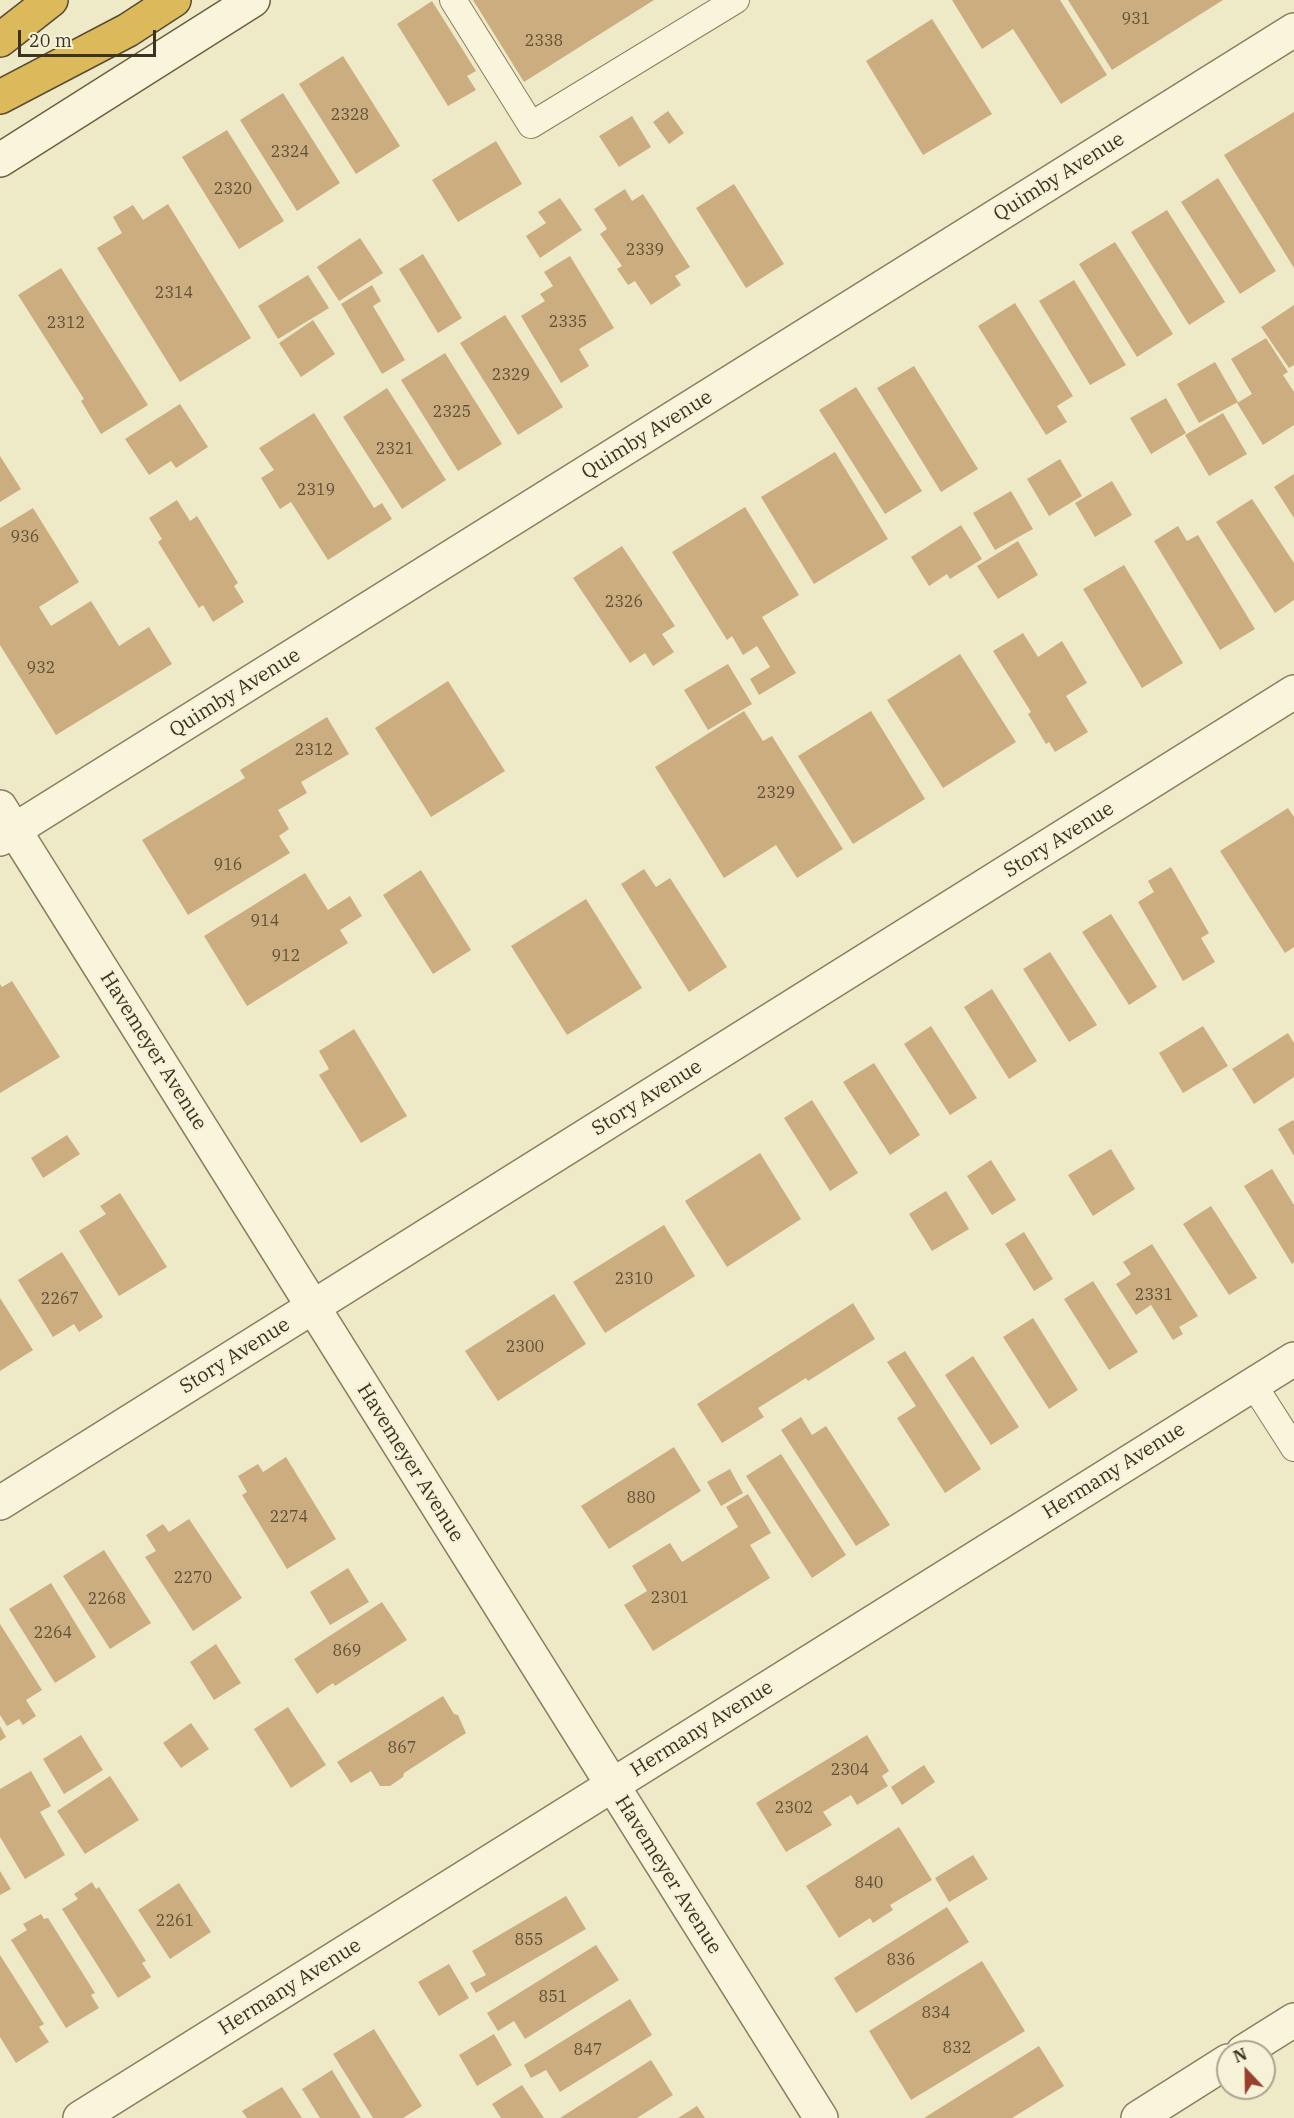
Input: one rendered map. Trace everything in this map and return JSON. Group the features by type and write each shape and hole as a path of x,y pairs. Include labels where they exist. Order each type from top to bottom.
{"highway":[{"path":"0,40 51,0"},
{"path":"0,98 112,39 174,0"}],"street":[{"path":"0,160 253,0"},
{"name":"Quimby Avenue","path":"5,825 1294,30"},
{"name":"Story Avenue","path":"0,1503 1294,692"},
{"name":"Havemeyer Avenue","path":"5,825 313,1307 821,2118"},
{"name":"Hermany Avenue","path":"80,2118 1294,1359"},
{"path":"1262,2040 1294,2020"},
{"path":"1138,2118 1216,2069"}],"lane":[{"path":"453,0 531,125 736,0"},
{"path":"1253,1384 1294,1448"}],"building":[{"path":"473,0 654,0 524,82"},
{"path":"952,0 1060,0 1107,75 1061,104 1013,29 982,49"},
{"path":"1068,0 1223,0 1112,70"},
{"path":"432,1 476,71 467,76 476,90 448,106 397,24"},
{"path":"932,19 992,114 923,155 866,61"},
{"path":"343,56 400,146 356,174 299,84"},
{"path":"283,93 340,183 297,211 240,120"},
{"path":"668,111 684,133 669,144 653,122"},
{"path":"1294,112 1294,268 1224,155"},
{"path":"632,116 651,147 619,167 599,136"},
{"path":"227,130 284,221 239,249 182,157"},
{"path":"496,141 522,184 458,222 432,180"},
{"path":"1218,178 1276,271 1240,294 1181,202"},
{"path":"734,184 784,264 746,288 696,208"},
{"path":"625,189 632,201 643,194 690,267 675,276 681,285 651,305 635,281 628,285 617,269 622,266 600,234 607,229 594,209"},
{"path":"560,198 582,230 540,258 526,236 546,223 538,212"},
{"path":"168,204 251,338 180,382 97,248 122,233 113,217 133,205 143,220"},
{"path":"1167,210 1225,302 1189,325 1131,232"},
{"path":"360,238 383,273 339,301 317,267"},
{"path":"1115,242 1173,334 1137,357 1079,264"},
{"path":"423,254 462,318 438,333 399,269"},
{"path":"570,256 614,328 579,349 589,366 561,383 521,316 545,301 540,294 553,286 544,272"},
{"path":"61,268 148,405 101,434 81,401 84,399 18,295"},
{"path":"308,275 329,308 278,339 258,306"},
{"path":"1074,280 1126,365 1090,385 1039,301"},
{"path":"372,285 381,301 373,306 405,360 382,374 341,304"},
{"path":"1015,303 1073,396 1057,406 1067,422 1046,435 978,326"},
{"path":"1294,305 1294,365 1289,368 1261,327"},
{"path":"505,315 563,407 518,435 460,343"},
{"path":"313,320 335,354 301,377 279,343"},
{"path":"1266,338 1288,372 1283,375 1294,392 1294,425 1263,445 1237,403 1252,394 1231,359"},
{"path":"445,353 502,444 458,471 401,380"},
{"path":"1215,362 1238,402 1199,423 1177,384"},
{"path":"914,366 978,469 941,492 877,388"},
{"path":"856,387 922,491 885,514 819,410"},
{"path":"387,388 446,480 402,509 343,417"},
{"path":"1166,398 1186,433 1151,454 1130,418"},
{"path":"180,404 208,447 176,468 171,461 149,475 125,439"},
{"path":"314,413 374,508 382,503 392,519 328,560 291,502 280,509 261,478 274,470 259,448"},
{"path":"1223,413 1247,454 1209,476 1185,435"},
{"path":"835,452 888,539 814,584 761,497"},
{"path":"0,456 21,489 0,502"},
{"path":"1060,459 1082,496 1049,516 1027,479"},
{"path":"1294,474 1294,518 1274,487"},
{"path":"1112,481 1132,515 1095,537 1075,503"},
{"path":"1011,491 1033,529 995,550 973,513"},
{"path":"1252,499 1294,563 1294,600 1275,613 1216,522"},
{"path":"177,500 190,521 197,516 238,583 234,586 244,602 213,622 203,605 199,608 158,542 162,539 149,518"},
{"path":"745,507 799,595 762,617 796,673 759,695 750,679 770,667 757,646 743,655 732,636 727,640 672,552"},
{"path":"33,508 79,582 39,607 51,626 91,601 119,646 149,627 172,664 56,735 0,645 0,528"},
{"path":"961,525 982,559 950,579 947,574 929,586 911,557"},
{"path":"1178,526 1187,541 1198,535 1255,629 1220,650 1154,541"},
{"path":"1018,541 1038,575 998,599 977,566"},
{"path":"622,546 675,626 662,634 674,652 653,666 645,653 630,663 573,578"},
{"path":"1124,565 1183,663 1142,688 1083,589"},
{"path":"1023,633 1038,657 1062,641 1087,683 1066,696 1088,732 1055,752 1049,742 1046,744 1028,714 1031,712 993,651"},
{"path":"960,654 1016,742 943,788 887,700"},
{"path":"728,664 752,704 708,730 684,690"},
{"path":"448,681 505,771 431,817 375,728"},
{"path":"744,711 763,741 772,736 843,849 797,878 776,845 724,878 655,767"},
{"path":"871,711 925,799 853,844 798,756"},
{"path":"327,717 349,754 301,782 307,793 278,810 289,829 279,836 290,853 188,915 142,840 245,778 240,770"},
{"path":"1288,808 1294,817 1294,947 1285,953 1220,851"},
{"path":"1171,867 1209,933 1201,938 1215,962 1183,981 1138,902 1154,892 1148,881"},
{"path":"644,869 656,887 670,878 727,967 689,992 621,884"},
{"path":"421,870 471,950 433,974 383,895"},
{"path":"305,873 328,910 350,896 362,916 340,930 348,943 247,1006 204,936"},
{"path":"586,899 642,988 567,1035 511,946"},
{"path":"1111,914 1157,987 1129,1005 1082,932"},
{"path":"1050,952 1097,1025 1069,1042 1023,969"},
{"path":"12,981 60,1057 0,1093 0,984 2,987"},
{"path":"992,989 1037,1061 1009,1079 964,1007"},
{"path":"931,1026 977,1098 950,1115 904,1044"},
{"path":"1203,1026 1228,1066 1183,1093 1159,1053"},
{"path":"354,1029 407,1116 361,1143 319,1075 329,1069 319,1051"},
{"path":"1288,1033 1294,1043 1294,1077 1254,1104 1232,1069"},
{"path":"874,1063 920,1135 890,1155 843,1082"},
{"path":"812,1100 858,1173 830,1191 784,1118"},
{"path":"1293,1120 1294,1122 1294,1156 1278,1129"},
{"path":"67,1135 80,1154 43,1178 31,1158"},
{"path":"1111,1149 1135,1189 1093,1216 1068,1175"},
{"path":"760,1153 801,1219 727,1267 685,1201"},
{"path":"991,1160 1016,1200 992,1215 967,1176"},
{"path":"1272,1169 1294,1205 1294,1262 1292,1264 1244,1186"},
{"path":"946,1191 969,1229 932,1251 909,1214"},
{"path":"120,1193 167,1267 119,1296 79,1231 106,1214 100,1206"},
{"path":"1211,1206 1257,1278 1229,1295 1183,1224"},
{"path":"664,1225 695,1276 605,1333 573,1282"},
{"path":"1024,1232 1053,1279 1034,1291 1005,1244"},
{"path":"1152,1244 1198,1316 1179,1327 1183,1334 1173,1340 1151,1305 1136,1315 1116,1284 1131,1274 1123,1262"},
{"path":"62,1252 103,1317 79,1332 74,1324 53,1337 18,1280"},
{"path":"1093,1281 1138,1352 1109,1370 1064,1299"},
{"path":"554,1294 586,1344 498,1401 465,1351"},
{"path":"0,1298 33,1350 0,1371"},
{"path":"853,1303 875,1339 808,1381 806,1378 758,1408 764,1417 722,1443 697,1404"},
{"path":"1033,1318 1078,1390 1049,1409 1003,1337"},
{"path":"905,1351 981,1469 945,1493 897,1418 916,1406 887,1362"},
{"path":"973,1356 1019,1427 991,1445 945,1375"},
{"path":"801,1417 812,1435 826,1426 890,1525 856,1546 781,1430"},
{"path":"674,1447 701,1491 609,1549 581,1506"},
{"path":"781,1454 846,1555 812,1578 746,1476"},
{"path":"286,1457 336,1539 287,1569 242,1495 247,1492 238,1476 258,1464 263,1472"},
{"path":"730,1469 743,1493 721,1506 707,1482"},
{"path":"748,1494 771,1533 750,1545 770,1578 653,1651 624,1605 647,1591 632,1566 670,1543 682,1562 738,1527 726,1507"},
{"path":"189,1519 242,1598 193,1631 145,1557 156,1551 146,1535 163,1524 169,1532"},
{"path":"104,1550 151,1623 110,1649 63,1576"},
{"path":"348,1568 369,1602 330,1625 310,1592"},
{"path":"51,1583 96,1657 55,1683 9,1609"},
{"path":"382,1602 407,1640 335,1686 333,1683 317,1694 294,1659"},
{"path":"0,1624 42,1690 26,1700 36,1716 23,1725 19,1719 7,1726 0,1715"},
{"path":"216,1644 241,1683 214,1700 190,1662"},
{"path":"443,1696 454,1714 458,1715 466,1733 404,1773 403,1777 390,1786 380,1786 371,1771 351,1783 337,1762"},
{"path":"288,1707 326,1765 291,1788 254,1729"},
{"path":"191,1723 209,1749 181,1768 163,1743"},
{"path":"0,1726 6,1737 0,1741"},
{"path":"81,1735 103,1770 64,1794 43,1759"},
{"path":"867,1735 889,1771 882,1776 888,1786 857,1805 851,1795 823,1812 832,1825 786,1852 756,1803"},
{"path":"924,1765 935,1782 902,1805 891,1787"},
{"path":"31,1771 51,1806 40,1812 65,1855 25,1879 0,1837 0,1789"},
{"path":"110,1776 139,1820 85,1854 57,1811"},
{"path":"899,1827 932,1880 890,1905 893,1910 873,1923 870,1918 839,1938 806,1886"},
{"path":"973,1855 988,1879 949,1902 935,1878"},
{"path":"0,1871 11,1889 0,1895"},
{"path":"92,1882 96,1889 99,1887 146,1961 142,1963 151,1977 118,1998 62,1909 78,1899 74,1894"},
{"path":"179,1883 211,1932 170,1959 138,1910"},
{"path":"566,1896 586,1929 476,1993 470,1983 486,1975 472,1951"},
{"path":"947,1907 969,1942 856,2013 834,1978"},
{"path":"41,1914 44,1919 48,1918 95,1993 91,1995 99,2008 66,2028 11,1940 27,1930 23,1924"},
{"path":"596,1945 619,1980 525,2039 514,2021 498,2031 487,2013"},
{"path":"0,1955 44,2024 39,2027 49,2042 16,2063 0,2037"},
{"path":"982,1961 1025,2031 911,2100 869,2031"},
{"path":"449,1964 469,1998 439,2016 418,1982"},
{"path":"630,1999 652,2035 560,2092 546,2070 531,2078 524,2065"},
{"path":"374,2029 422,2106 403,2118 373,2118 333,2054"},
{"path":"494,2034 512,2065 477,2086 459,2055"},
{"path":"1039,2046 1064,2086 1012,2118 924,2118"},
{"path":"651,2060 673,2095 637,2118 560,2118"},
{"path":"332,2070 361,2118 320,2118 302,2089"},
{"path":"522,2085 544,2118 501,2118 492,2104"},
{"path":"282,2087 302,2118 247,2118 242,2111"},
{"path":"697,2106 705,2118 678,2118"}]}
